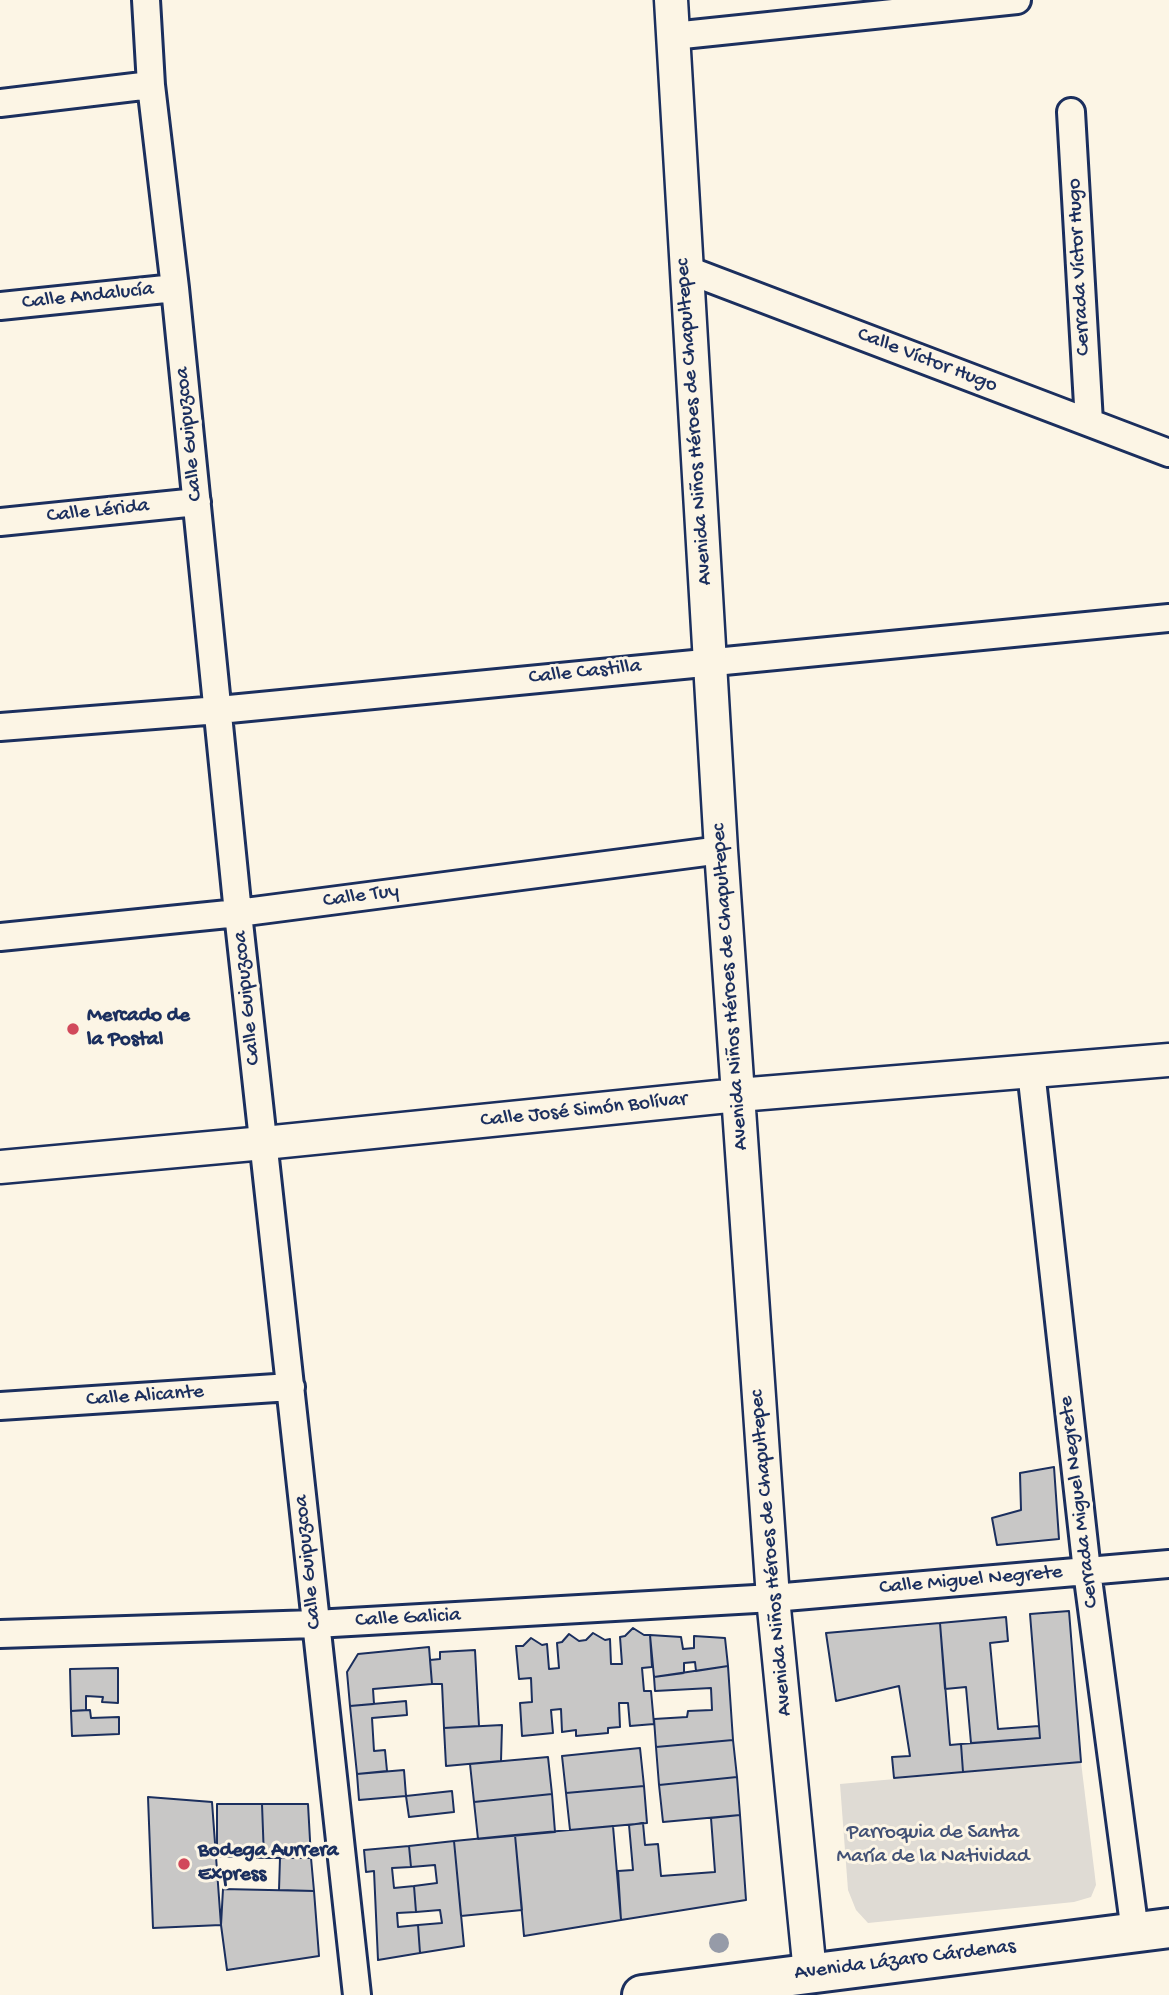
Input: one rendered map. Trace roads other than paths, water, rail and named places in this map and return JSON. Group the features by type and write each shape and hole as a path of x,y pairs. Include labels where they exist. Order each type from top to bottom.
{"main road":[{"name":"Avenida Lázaro Cárdenas","path":"642,1995 811,1984 1152,1930"}],"street":[{"name":"Calle Guipuzcoa","path":"146,0 151,85 175,288 238,913 357,1995"},
{"name":"Avenida Niños Héroes de Chapultepec","path":"671,0 685,269 738,1095 774,1598 811,1984"},
{"path":"673,36 1017,0"},
{"path":"0,103 151,85"},
{"name":"Cerrada Víctor Hugo","path":"1071,112 1089,422"},
{"name":"Calle Víctor Hugo","path":"685,269 1169,453"},
{"name":"Calle Andalucía","path":"0,306 175,288"},
{"name":"Calle Lérida","path":"0,522 197,502"},
{"name":"Calle Castilla","path":"0,727 219,710 1169,618"},
{"name":"Calle Tuy","path":"0,937 238,913 721,850"},
{"name":"Calle José Simón Bolívar","path":"0,1167 738,1095 1169,1059"},
{"name":"Cerrada Miguel Negrete","path":"1031,1071 1087,1571 1152,1930"},
{"name":"Calle Alicante","path":"0,1406 291,1387"},
{"name":"Calle Miguel Negrete","path":"774,1598 1169,1564"},
{"name":"Calle Galicia","path":"0,1634 315,1624 774,1598"}],"place":[{"name":"Mercado de la Postal","path":"73,1029"},
{"name":"Bodega Aurrera Express","path":"184,1864"}],"park label":[{"name":"Parroquia de Santa María de la Natividad","path":"933,1846"}]}
